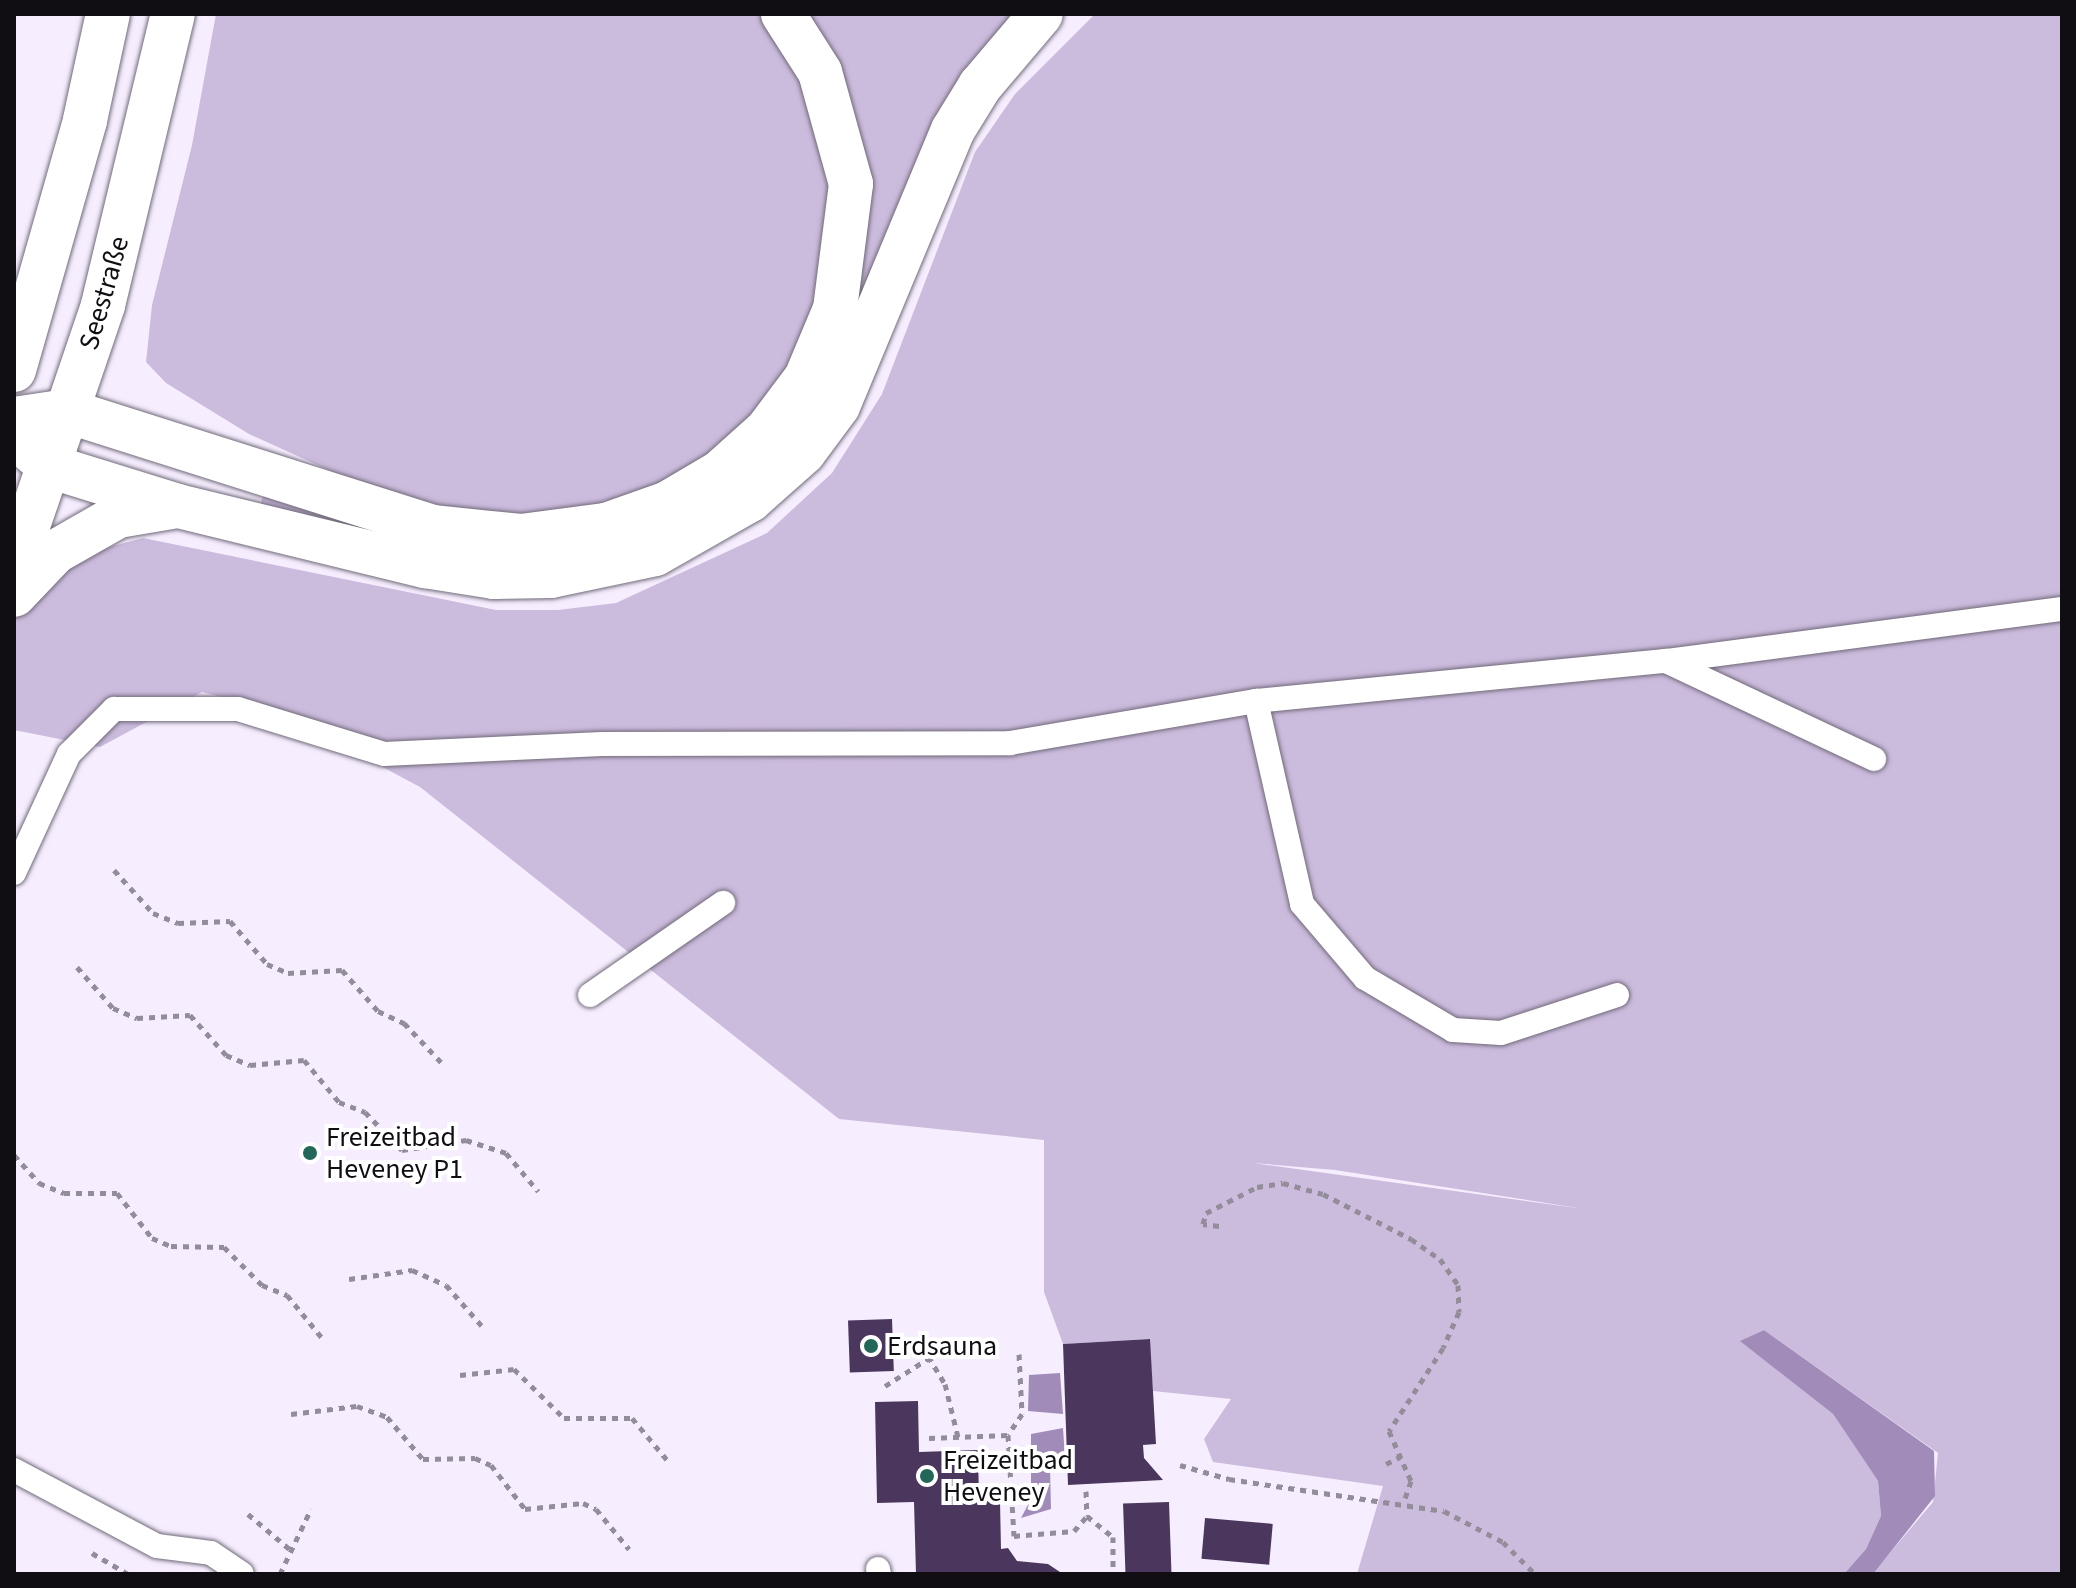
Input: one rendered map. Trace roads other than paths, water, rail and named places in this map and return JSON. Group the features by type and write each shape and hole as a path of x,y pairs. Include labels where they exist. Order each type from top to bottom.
{"main road":[{"path":"14,370 85,120 108,14"},
{"name":"Seestraße","path":"14,567 103,305 173,14"},
{"path":"14,419 67,411 432,527 521,536 606,525 668,503 719,473 767,430 806,378 835,309 851,184 820,72 783,14"},
{"path":"14,436 49,466 178,506 494,577 609,568 701,531 750,500 804,452 838,406 953,130 980,86 1041,14"},
{"path":"14,595 55,552 118,516 178,506"}],"lane":[{"path":"14,873 69,754 114,709 238,709 384,754 602,744 1010,743 1256,701 1666,661 2062,609"},
{"path":"1666,661 1874,759"},
{"path":"1256,701 1302,904 1365,978 1453,1030 1501,1033 1617,995"},
{"path":"590,995 723,903"},
{"path":"14,1470 157,1546 211,1553 242,1574"}],"place":[{"name":"Freizeitbad Heveney P1","path":"310,1153"},
{"name":"Erdsauna","path":"871,1346"},
{"name":"Freizeitbad Heveney","path":"927,1476"}]}
